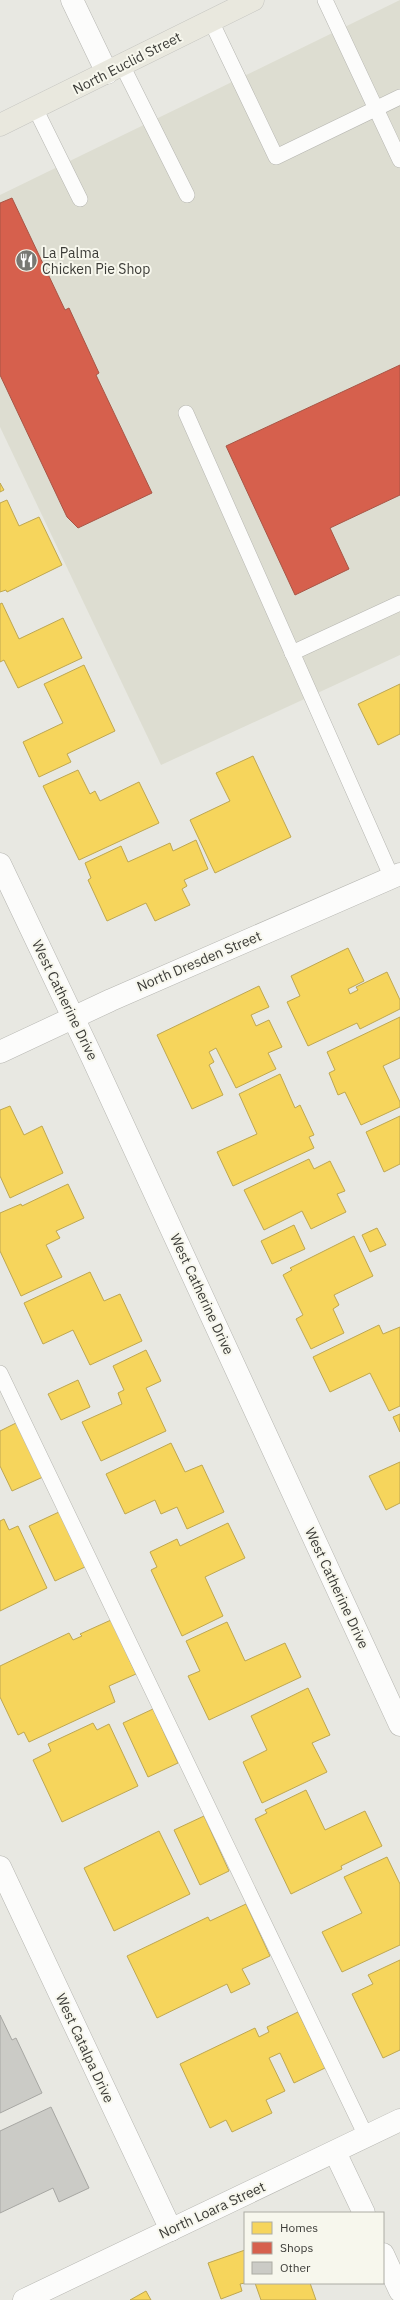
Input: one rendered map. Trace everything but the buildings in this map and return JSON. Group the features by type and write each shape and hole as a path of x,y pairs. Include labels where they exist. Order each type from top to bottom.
{"main road":[{"name":"North Euclid Street","path":"0,125 253,0"}],"street":[{"path":"72,0 115,69"},
{"name":"West Catherine Drive","path":"0,864 73,1017 400,1725"},
{"name":"North Dresden Street","path":"0,1052 73,1017 396,876"},
{"name":"West Catalpa Drive","path":"0,1867 171,2230"},
{"name":"North Loara Street","path":"24,2300 400,2120"},
{"path":"335,2152 364,2212"},
{"path":"384,2256 400,2291"}],"lane":[{"path":"325,0 400,160"},
{"path":"211,20 276,157 400,97"},
{"path":"115,69 187,195"},
{"path":"35,108 80,199"},
{"path":"186,413 292,653 396,876"},
{"path":"292,653 400,603"},
{"path":"0,1373 366,2136"}],"shaded area":[{"path":"400,0 400,655 161,765 0,427 0,195"}],"place":[{"name":"La Palma Chicken Pie Shop","path":"27,261"}]}
